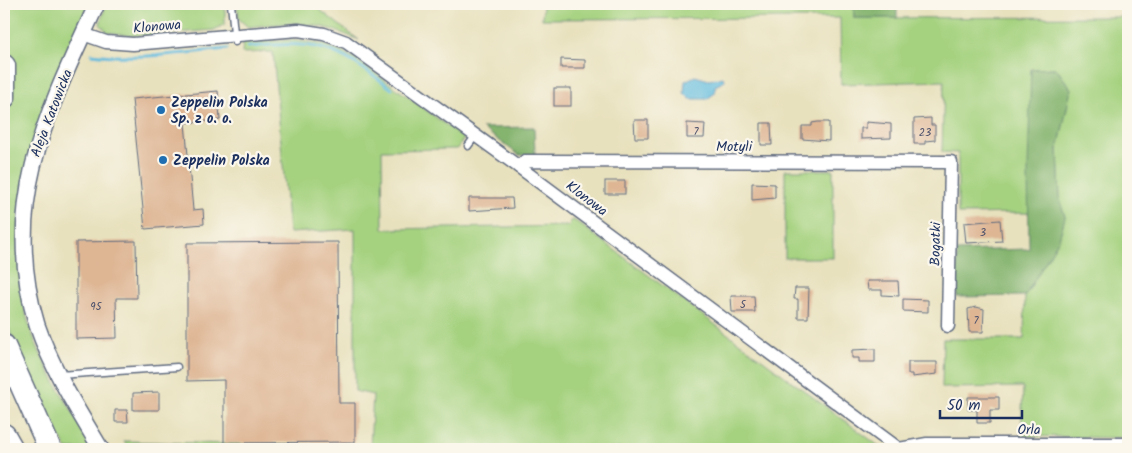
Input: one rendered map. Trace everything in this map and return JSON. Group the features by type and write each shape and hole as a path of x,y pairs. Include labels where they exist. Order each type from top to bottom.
{"highway":[{"path":"4,66 4,97"},
{"path":"4,346 48,449"},
{"path":"4,380 48,449"},
{"path":"4,435 12,449"}],"street":[{"name":"Aleja Katowicka","path":"97,4 55,96 36,147 28,181 23,221 23,252 28,292 37,326 58,375 101,449"},
{"name":"Klonowa","path":"83,34 106,42 122,44 235,38 298,30 340,39 359,50 476,135 899,449"},
{"name":"Motyli","path":"519,167 525,161 951,162"},
{"name":"Bogatki","path":"948,326 951,162"},
{"name":"Orla","path":"899,449 927,444 1128,444"}],"lane":[{"path":"231,4 235,38"},
{"path":"468,146 476,135"},
{"path":"58,375 177,367"}],"green space":[{"path":"4,4 90,4 56,81 30,156 22,194 19,234 20,275 27,318 33,335 48,369 95,449 67,449 49,419 18,358 4,311 4,121 11,91 11,82 3,39"},
{"path":"106,4 225,4 225,24 214,30 133,36 107,32 100,24"},
{"path":"237,4 312,4 359,40 343,33 304,24 248,27 239,19"},
{"path":"543,4 854,4 854,18 1128,17 1128,438 1021,436 1023,387 942,388 943,339 1024,339 1025,296 1059,239 1065,217 1060,200 1058,149 1071,89 1056,68 1031,69 1029,213 958,214 958,153 942,152 944,81 841,84 840,18 542,19"},
{"path":"854,4 897,4 897,18 854,18"},
{"path":"291,40 324,44 355,58 464,138 457,149 382,150 383,229 569,226 570,221 574,220 883,449 128,449 124,441 370,448 373,395 355,391 355,229 289,233 273,52 242,53 243,42"},
{"path":"1056,68 1071,89 1058,149 1060,200 1065,217 1059,239 1025,296 957,297 957,251 1029,249 1028,168 1031,69"},
{"path":"534,127 535,155 519,155 482,128"},
{"path":"785,170 833,170 833,258 785,258"}],"water":[{"path":"695,76 709,80 723,77 725,81 715,86 715,93 707,99 690,99 684,93 685,81"}],"building":[{"path":"561,59 585,60 585,68 561,68"},
{"path":"554,88 571,88 571,106 554,106"},
{"name":"Zeppelin Polska","path":"218,91 220,120 185,123 193,210 203,209 204,224 145,229 132,99"},
{"path":"931,118 931,125 935,125 935,140 925,141 925,144 914,144 914,119"},
{"path":"634,120 648,120 648,138 635,138"},
{"path":"829,122 829,141 802,139 802,126 812,126 812,123"},
{"path":"866,122 891,124 891,138 861,139 861,128 866,128"},
{"path":"687,123 705,124 704,138 687,138"},
{"path":"761,123 771,123 772,145 761,145"},
{"path":"605,181 625,181 625,194 605,194"},
{"path":"752,183 775,184 775,198 752,200"},
{"path":"469,198 512,198 513,208 469,211"},
{"path":"1000,220 1002,241 966,243 964,223"},
{"path":"136,241 137,298 116,298 117,338 76,339 76,242"},
{"path":"338,242 339,403 355,403 355,442 224,443 224,380 187,381 187,243"},
{"path":"867,281 898,281 899,296 882,295 882,290 868,290"},
{"path":"795,288 809,288 808,318 798,318 798,299 794,299"},
{"path":"731,296 754,296 755,312 732,312"},
{"path":"903,299 928,300 928,312 903,311"},
{"path":"976,307 984,309 983,332 969,332 968,309"},
{"path":"875,349 875,362 859,362 859,358 852,358 852,350"},
{"path":"908,362 937,362 937,374 912,377 912,374 908,374"},
{"path":"159,392 159,410 133,410 133,393"},
{"path":"968,397 999,397 999,410 990,410 990,423 977,423 977,410 968,410"},
{"path":"115,410 127,410 128,422 115,422"}],"waterway":[{"path":"248,47 293,45 325,49 355,63 392,89"},
{"path":"92,54 143,56 227,49"}],"place":[{"name":"Zeppelin Polska Sp. z o. o.","path":"161,110"},
{"name":"Zeppelin Polska","path":"163,160"}]}
